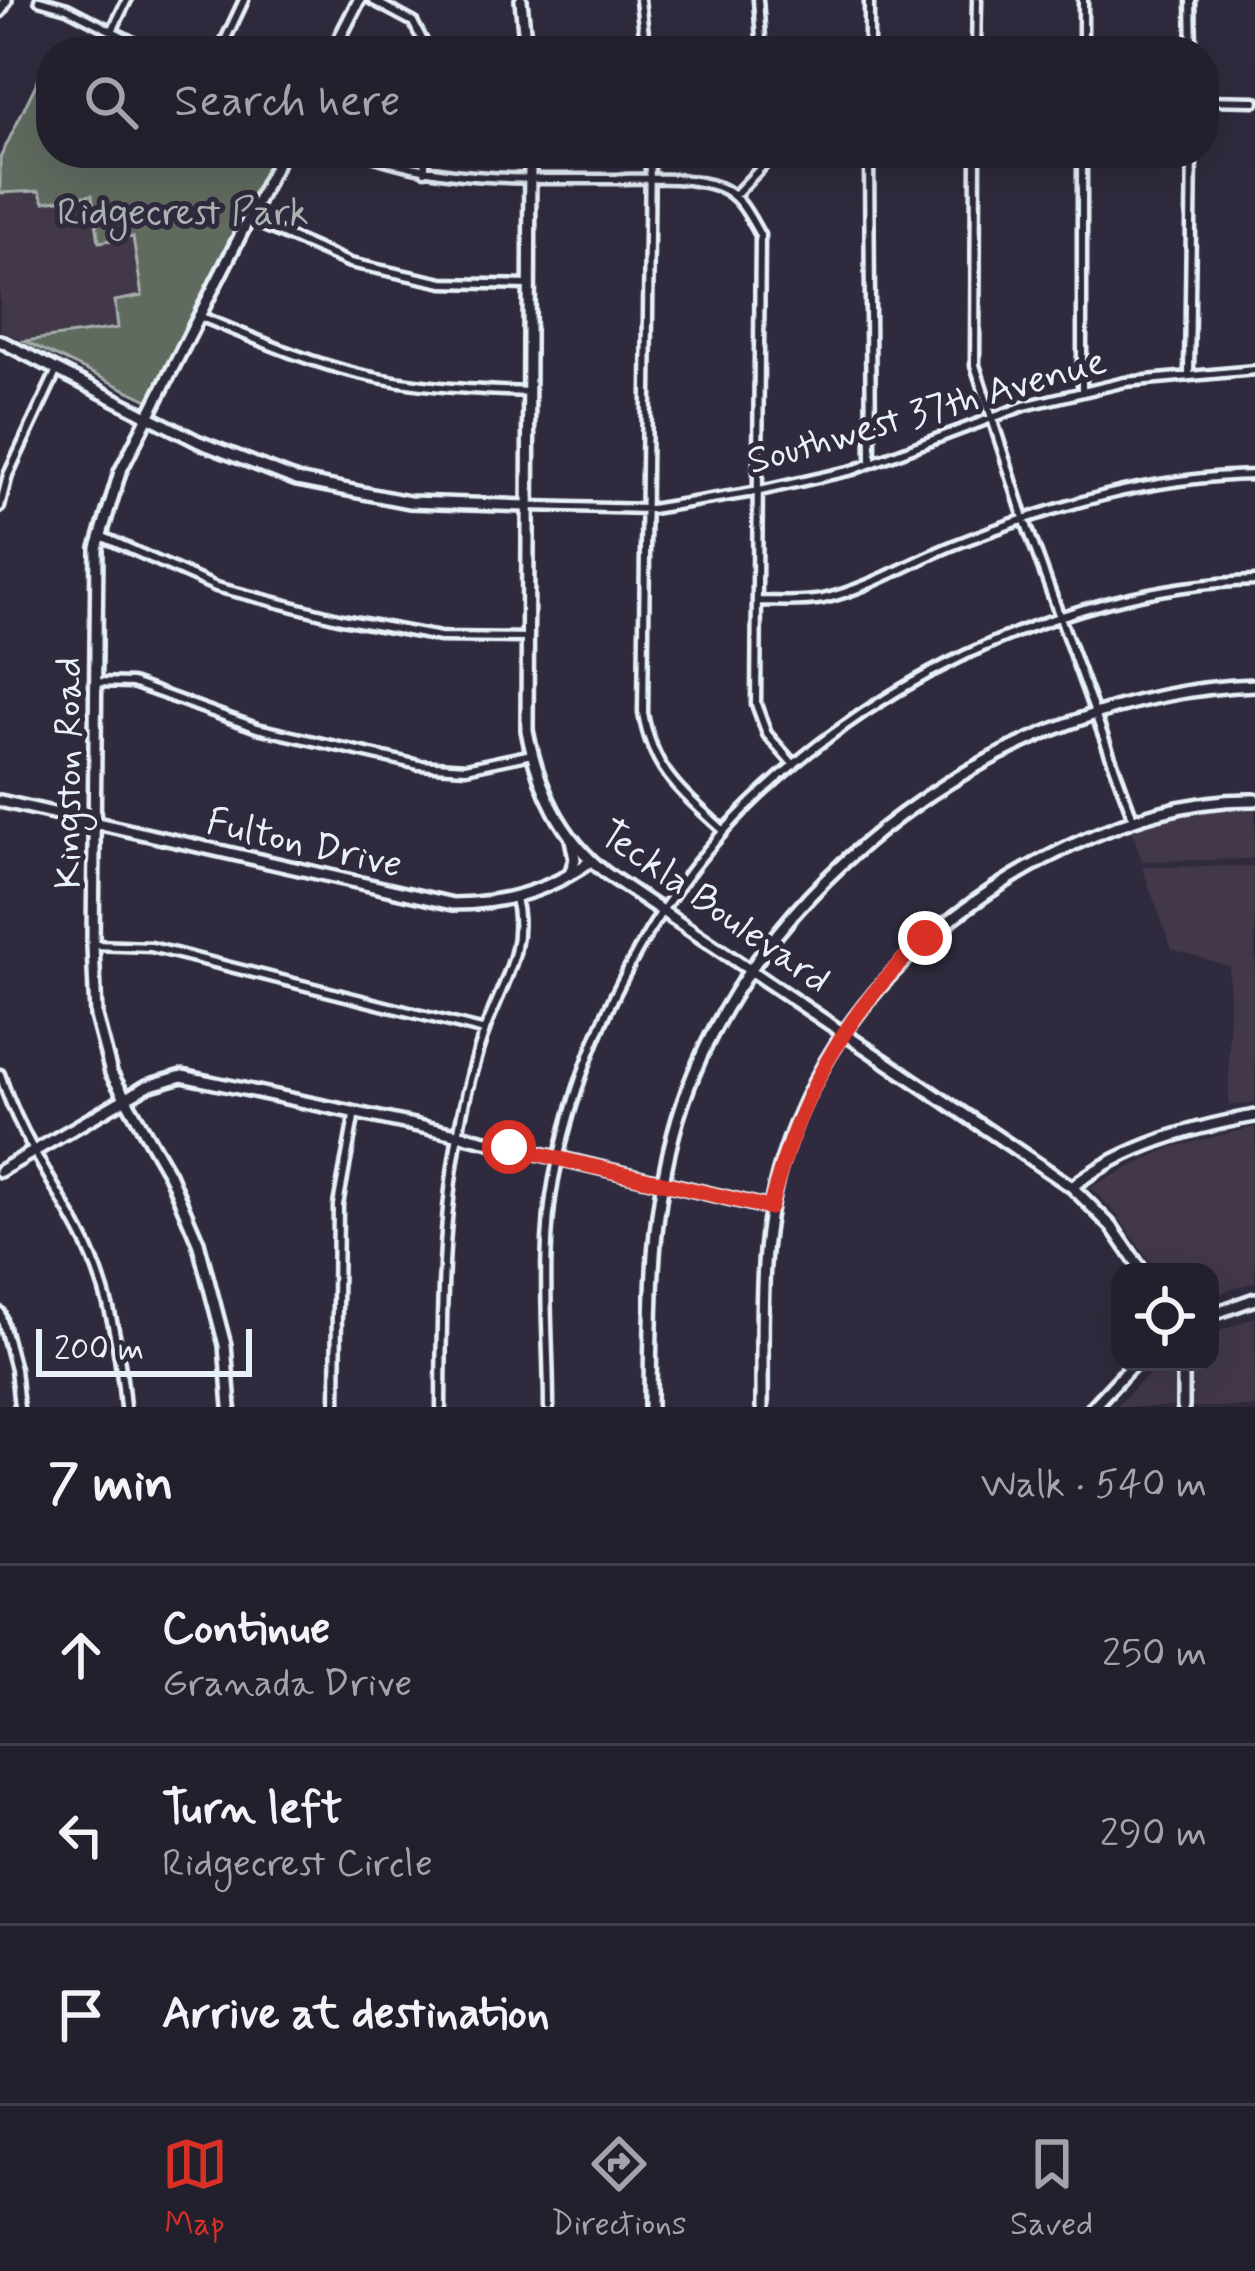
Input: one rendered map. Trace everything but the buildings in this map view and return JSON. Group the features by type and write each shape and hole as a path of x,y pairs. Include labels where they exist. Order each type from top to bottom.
{"street":[{"path":"0,11 6,0"},
{"path":"39,0 68,8 122,36"},
{"path":"112,31 127,0"},
{"path":"227,36 244,0"},
{"path":"341,36 359,0"},
{"path":"372,0 413,22 420,36"},
{"path":"521,0 525,36"},
{"path":"640,0 644,36"},
{"path":"758,0 761,36"},
{"path":"868,0 869,36"},
{"path":"976,36 977,0"},
{"path":"1082,0 1082,36"},
{"path":"1191,0 1192,36"},
{"path":"1219,100 1255,100"},
{"name":"Kingston Road","path":"230,1407 225,1345 198,1242 169,1174 101,1047 96,1016 97,548 120,472 274,168"},
{"path":"414,168 476,179 650,179 718,187 734,196 760,235 756,704 767,734 794,765"},
{"name":"Teckla Boulevard","path":"530,168 527,730 549,805 591,862 1072,1187 1112,1227 1137,1263"},
{"path":"650,168 643,712 648,743 663,774 724,831"},
{"path":"734,196 761,168"},
{"path":"869,168 871,463"},
{"path":"976,168 975,365 1024,518 1134,820"},
{"path":"1082,168 1082,392"},
{"path":"1189,375 1192,168"},
{"path":"248,220 350,263 442,283 529,285"},
{"path":"199,316 359,374 529,392"},
{"name":"Southwest 37th Avenue","path":"0,341 199,442 297,480 409,502 528,506 647,508 760,490 871,463 992,418 1082,392 1255,370"},
{"path":"0,508 8,476 57,370"},
{"path":"757,601 802,602 846,593 1079,499 1159,482 1255,476"},
{"path":"101,536 216,586 342,619 440,637 528,638"},
{"path":"549,1407 549,1231 559,1159 591,1049 628,969 663,911 724,831 794,765 914,684 982,648 1060,617 1168,588 1255,580"},
{"path":"96,682 132,683 257,728 419,765 466,768 532,754"},
{"path":"650,1407 652,1242 662,1183 692,1080 750,970 817,887 906,812 980,767 1062,727 1180,692 1255,685"},
{"path":"762,1407 764,1258 770,1208 803,1104 844,1030 896,965 955,914 1040,861 1134,820 1201,801 1255,800"},
{"name":"Fulton Drive","path":"0,801 426,901 474,904 515,898 591,862"},
{"path":"569,876 575,859 572,839"},
{"path":"441,1407 442,1247 456,1134 485,1031 519,945 515,898"},
{"path":"93,945 151,947 485,1031"},
{"path":"0,1074 16,1119 92,1258 116,1336 125,1407"},
{"path":"0,1172 147,1086 182,1076 770,1208"},
{"path":"336,1407 338,1205 355,1112"},
{"path":"1072,1187 1152,1144 1255,1117"},
{"path":"1219,1312 1255,1299"},
{"path":"0,1312 19,1407"},
{"path":"1093,1407 1127,1371"},
{"path":"1183,1371 1183,1407"}],"shaded area":[{"path":"40,191 45,202 92,195 133,237 142,297 119,327 25,341 0,330 0,193"},
{"path":"1255,809 1255,859 1142,861 1132,831 1182,814"},
{"path":"1255,866 1255,1104 1229,1105 1229,966 1172,949 1142,867"},
{"path":"1255,1127 1255,1282 1219,1293 1219,1263 1151,1263 1118,1216 1090,1187 1170,1148"},
{"path":"1255,1317 1255,1407 1192,1407 1192,1371 1219,1371 1219,1331"},
{"path":"1153,1371 1173,1371 1173,1407 1115,1407"}],"green space":[{"name":"Ridgecrest Park","path":"36,84 36,168 268,168 154,403 25,341 118,328 115,301 142,296 133,237 99,242 92,195 44,202 39,191 0,193 0,158"}],"route":[{"path":"509,1147 770,1208 782,1162 819,1071 872,993 925,938"}]}
